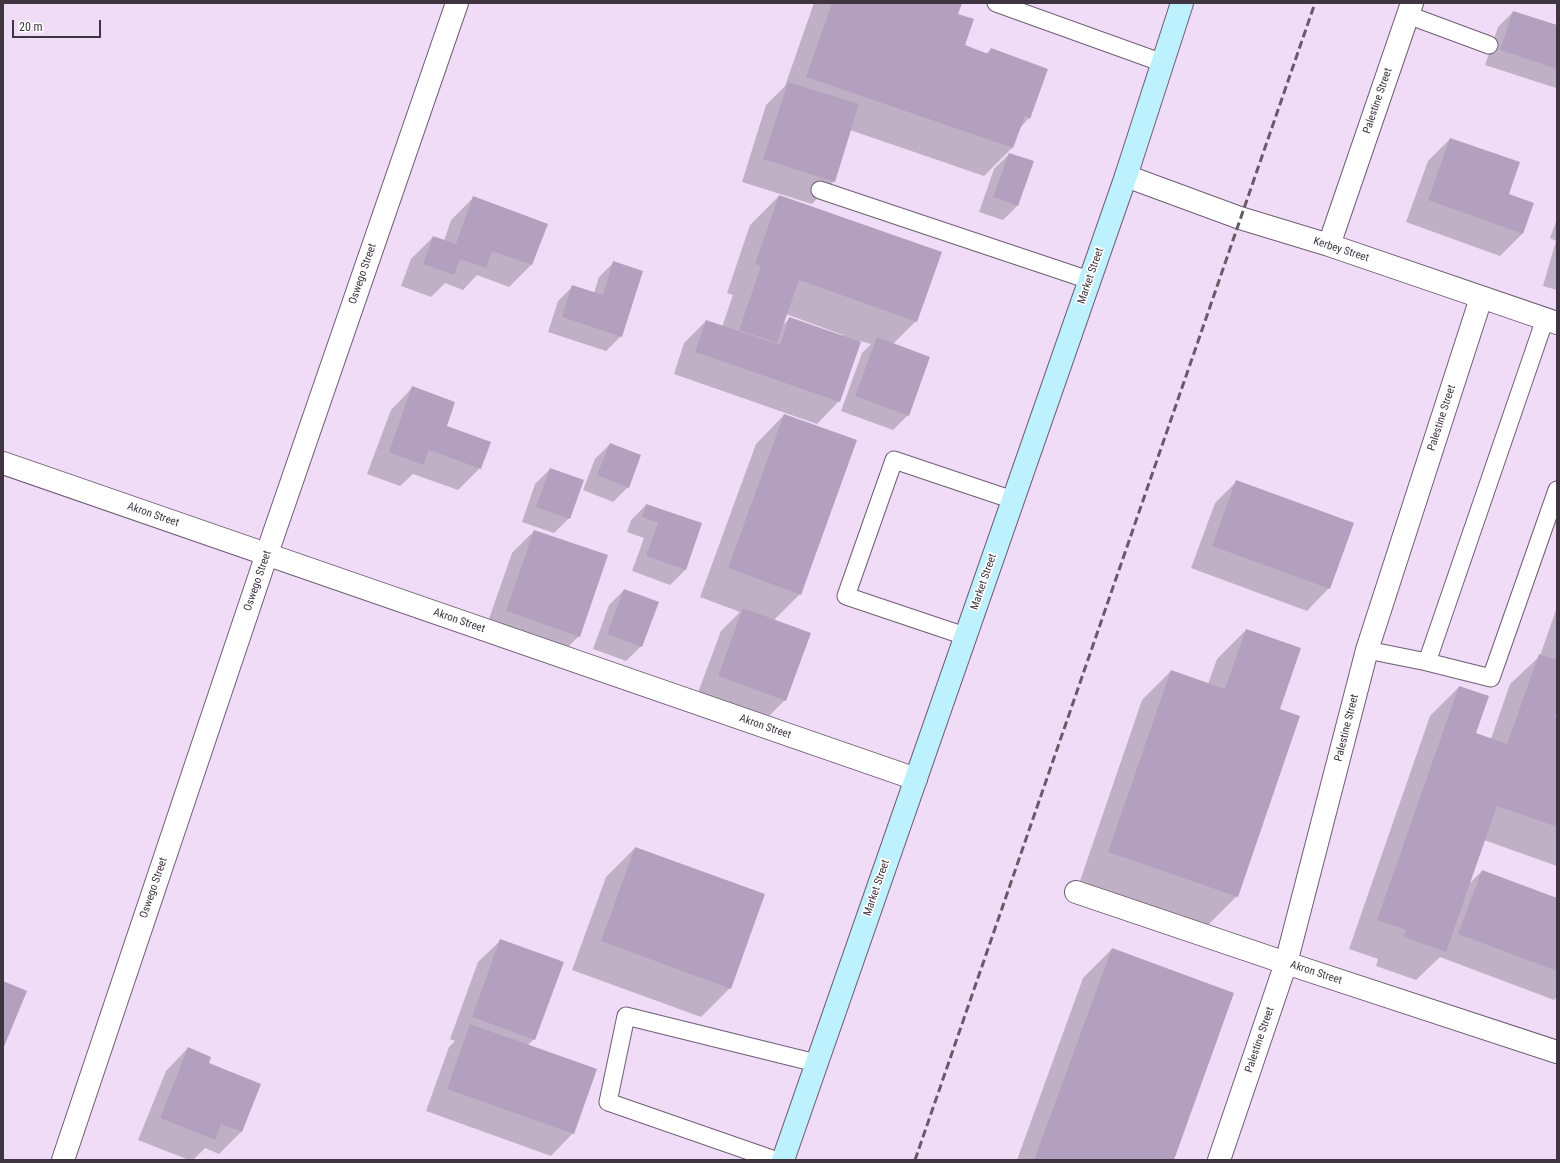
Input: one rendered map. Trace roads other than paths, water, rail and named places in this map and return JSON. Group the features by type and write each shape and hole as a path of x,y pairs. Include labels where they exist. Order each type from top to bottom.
{"main road":[{"name":"Market Street","path":"783,1160 1126,176 1163,63 1178,4"}],"street":[{"name":"Oswego Street","path":"63,1160 266,554 457,3"},
{"name":"Palestine Street","path":"1329,245 1410,9"},
{"name":"Kerbey Street","path":"1126,176 1240,218 1329,245 1551,321"},
{"name":"Palestine Street","path":"1219,1160 1286,963 1367,650 1481,298"},
{"name":"Akron Street","path":"3,463 916,779"},
{"name":"Akron Street","path":"1076,892 1557,1052"}],"lane":[{"path":"996,3 1163,63"},
{"path":"1410,9 1489,45"},
{"path":"820,190 1089,280"},
{"path":"1427,662 1551,321"},
{"path":"965,636 846,596 894,460 1013,500"},
{"path":"1367,650 1427,662 1491,678 1557,490"},
{"path":"775,1160 608,1102 626,1016 816,1063"}],"railway":[{"path":"915,1160 1315,3"}]}
